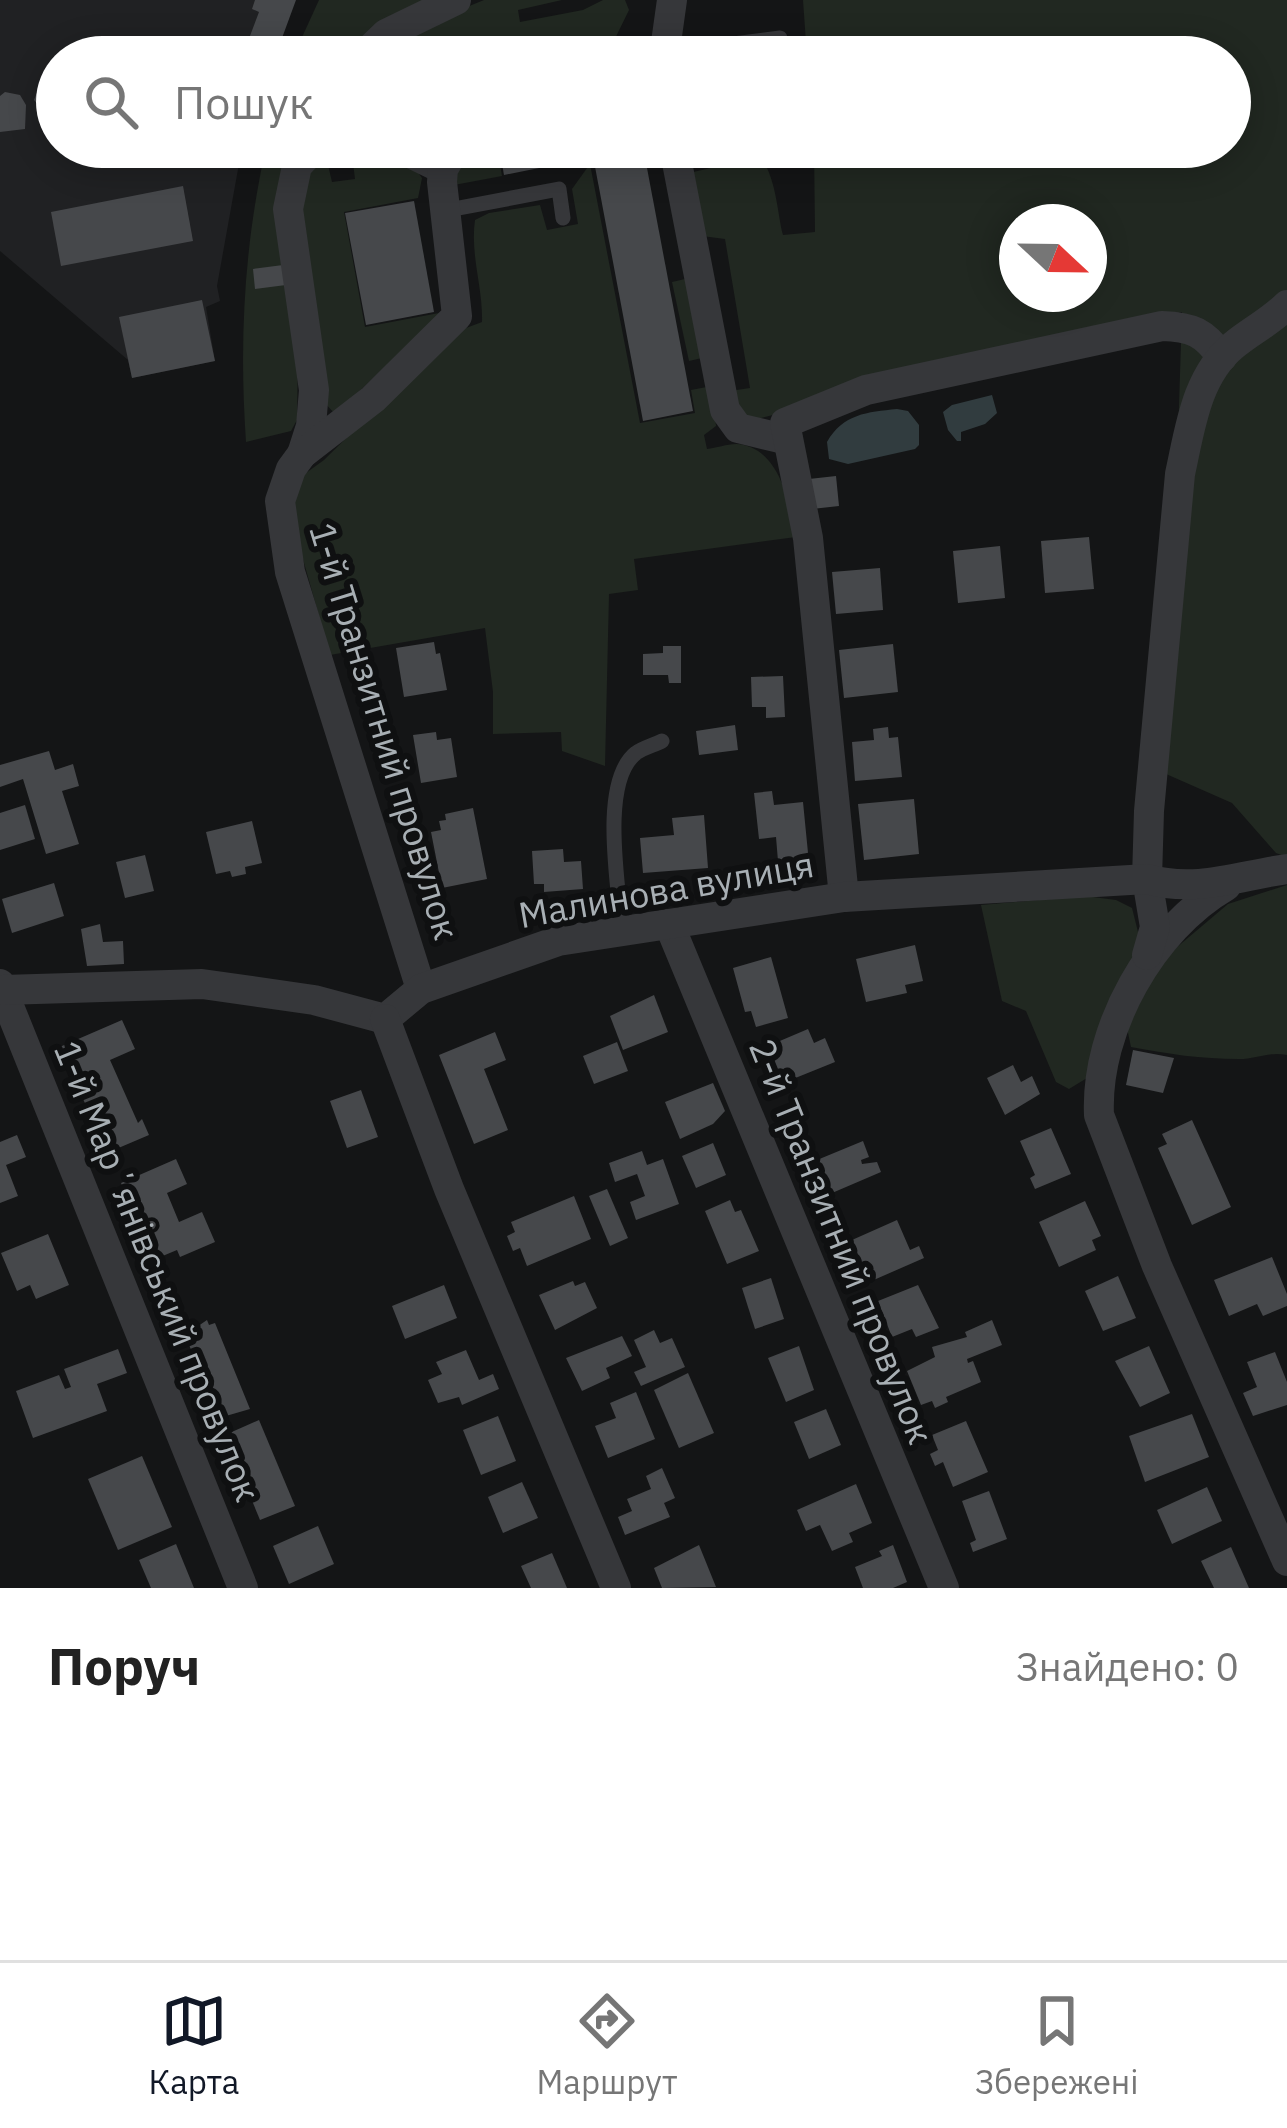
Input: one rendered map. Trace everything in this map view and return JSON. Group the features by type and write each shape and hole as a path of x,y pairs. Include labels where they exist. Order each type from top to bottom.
{"street":[{"path":"384,36 456,0"},
{"path":"667,36 672,0"},
{"name":"1-й Транзитний провулок","path":"297,168 288,208 314,390 311,426 280,501 290,572 421,988"},
{"path":"302,454 373,399 458,316 443,212 449,168"},
{"path":"678,168 725,410 738,428 787,431 866,390 1162,326 1190,327 1206,335 1222,357"},
{"path":"1287,305 1222,357 1204,382 1180,474 1148,811 1147,879 1155,927 1142,973 1104,1053 1098,1089 1099,1115 1157,1266 1287,1562"},
{"path":"787,431 808,538 844,897"},
{"name":"Малинова вулиця","path":"385,1018 421,988 558,940 844,897 1147,879 1173,886 1237,880 1287,868"},
{"path":"1142,973 1187,913 1237,880"},
{"name":"2-й Транзитний провулок","path":"669,924 944,1588"},
{"path":"2,987 202,984 314,1000 385,1018 449,1189 616,1588"},
{"name":"1-й Марʼянівський провулок","path":"2,987 243,1588"}],"lane":[{"path":"443,212 559,189 563,218"},
{"path":"622,931 614,804 620,773 636,754 662,741"}],"shaded area":[{"path":"0,0 292,0 278,36 36,36 36,168 238,168 217,286 220,301 206,307 215,361 132,378 128,360 0,251"},
{"path":"319,0 434,0 383,36 303,36"},
{"path":"484,0 562,0 518,10 520,22 583,10 603,0 625,0 629,10 616,36 403,36"},
{"path":"803,0 1287,0 1287,857 1276,853 1232,803 1157,770 1172,623 1182,312 753,420 738,413 730,391 750,388 725,239 702,236 689,173 766,168 783,235 815,232 814,168 1251,168 1251,36 806,36"},
{"path":"262,168 301,168 297,420 291,431 246,442 245,294"},
{"path":"312,168 329,168 332,182 355,179 354,168 413,168 422,178 418,198 344,212 365,327 439,316 335,414 324,402 300,186"},
{"path":"459,168 501,168 502,176 454,185"},
{"path":"591,168 640,423 695,413 691,390 712,386 716,426 704,435 707,449 736,444 763,455 780,479 796,537 634,559 638,590 609,594 605,766 562,751 561,732 493,734 485,628 330,655 299,545 294,497 299,478 324,460 439,346 458,331 482,322 475,220 489,213 540,205 547,230 578,224 572,189"},
{"path":"685,279 702,358 689,361 672,282"},
{"path":"992,395 997,413 985,424 961,432 961,441 957,441 943,412 952,405"},
{"path":"908,411 919,425 915,449 848,464 829,459 827,442 840,425 866,413"},
{"path":"1287,885 1287,1055 1211,1058 1131,1047 1127,1028 1163,959 1228,904"},
{"path":"1085,896 1116,900 1132,908 1140,940 1087,1078 1069,1089 1056,1082 1026,1011 1002,1001 981,905"}],"building":[{"path":"255,0 296,0 283,36 250,36 259,12 252,9"},
{"path":"5,92 20,95 26,105 25,129 0,132 0,96"},
{"path":"503,168 539,168 504,175"},
{"path":"595,168 647,168 693,411 643,421"},
{"path":"183,186 193,241 61,266 51,212"},
{"path":"414,201 434,312 366,325 345,213"},
{"path":"283,265 286,285 255,289 253,269"},
{"path":"202,300 215,361 132,378 119,317"},
{"path":"836,476 839,506 812,509 809,479"},
{"path":"1089,537 1094,589 1045,593 1041,541"},
{"path":"1000,546 1005,598 958,603 953,551"},
{"path":"880,568 883,610 836,614 832,572"},
{"path":"434,642 447,690 404,697 396,648"},
{"path":"893,644 898,692 844,698 839,650"},
{"path":"663,646 681,646 681,683 669,683 668,675 643,675 643,654 663,653"},
{"path":"783,676 785,717 766,718 766,707 752,707 751,677"},
{"path":"735,725 738,750 699,755 696,731"},
{"path":"888,727 889,738 898,737 902,777 855,781 852,742 874,740 873,729"},
{"path":"436,732 437,740 451,738 457,777 421,783 413,735"},
{"path":"49,751 55,770 73,764 79,786 62,791 79,844 46,854 23,779 0,787 0,765"},
{"path":"772,791 774,805 803,802 809,863 778,861 776,837 759,839 754,793"},
{"path":"914,799 919,854 864,860 858,804"},
{"path":"25,805 35,839 0,850 0,813"},
{"path":"473,808 487,879 442,888 431,832 441,830 439,821 446,820 445,814"},
{"path":"704,815 708,868 643,873 640,838 674,835 672,818"},
{"path":"252,821 262,863 245,867 246,874 216,874 206,832"},
{"path":"563,849 564,862 581,861 583,889 544,892 544,884 534,884 532,851"},
{"path":"145,855 154,891 125,898 116,862"},
{"path":"54,883 64,916 12,933 2,899"},
{"path":"100,924 103,942 123,941 124,964 87,966 81,929"},
{"path":"915,945 923,981 905,985 907,993 866,1002 856,959"},
{"path":"771,957 788,1018 756,1027 751,1011 745,1012 733,968"},
{"path":"654,995 668,1032 623,1050 610,1016"},
{"path":"122,1020 135,1049 110,1060 138,1123 142,1119 149,1135 102,1155 96,1141 101,1138 66,1062 62,1064 55,1049"},
{"path":"808,1029 814,1043 825,1038 835,1062 783,1083 768,1046"},
{"path":"495,1032 506,1060 484,1069 508,1130 474,1144 439,1055"},
{"path":"617,1042 628,1071 594,1084 583,1056"},
{"path":"1133,1050 1174,1058 1163,1093 1126,1085"},
{"path":"1013,1065 1021,1082 1032,1076 1040,1094 1005,1115 987,1078"},
{"path":"713,1083 725,1111 713,1124 680,1139 665,1102"},
{"path":"361,1090 378,1137 347,1148 330,1101"},
{"path":"1192,1120 1231,1207 1192,1225 1158,1148 1167,1144 1162,1134"},
{"path":"1051,1128 1071,1174 1035,1189 1030,1178 1035,1175 1020,1141"},
{"path":"17,1135 26,1157 6,1165 18,1196 0,1203 0,1142"},
{"path":"863,1141 869,1157 862,1164 877,1162 881,1172 832,1193 817,1160"},
{"path":"713,1143 726,1175 696,1188 682,1156"},
{"path":"642,1151 647,1165 663,1159 679,1204 636,1220 630,1202 645,1196 637,1174 615,1182 609,1163"},
{"path":"176,1159 187,1184 167,1193 179,1222 202,1212 215,1242 180,1257 177,1250 153,1260 121,1183"},
{"path":"607,1189 628,1238 610,1246 589,1196"},
{"path":"574,1196 591,1239 527,1266 520,1248 513,1251 507,1236 515,1232 511,1222"},
{"path":"730,1200 735,1212 741,1210 759,1251 727,1264 705,1211"},
{"path":"1085,1201 1101,1236 1092,1240 1096,1250 1059,1267 1039,1222"},
{"path":"897,1220 910,1250 919,1246 924,1258 860,1286 856,1275 865,1271 852,1240"},
{"path":"48,1234 69,1285 36,1299 30,1285 17,1291 1,1253"},
{"path":"1272,1257 1287,1306 1263,1316 1257,1304 1229,1316 1214,1280"},
{"path":"1118,1276 1136,1318 1103,1331 1085,1291"},
{"path":"771,1278 784,1319 755,1329 742,1288"},
{"path":"573,1281 575,1286 585,1282 597,1308 555,1330 539,1295"},
{"path":"444,1285 457,1318 405,1339 392,1306"},
{"path":"918,1285 939,1328 916,1337 912,1329 892,1337 878,1301"},
{"path":"207,1320 209,1325 215,1323 250,1409 219,1418 185,1335"},
{"path":"992,1320 1002,1345 967,1359 973,1361 981,1382 946,1397 948,1402 935,1408 932,1401 921,1405 907,1371 935,1357 932,1347 967,1337 965,1332"},
{"path":"654,1330 660,1343 672,1338 685,1367 641,1386 634,1372 646,1367 634,1340"},
{"path":"622,1336 632,1356 606,1368 610,1378 582,1391 566,1358"},
{"path":"799,1346 814,1390 786,1402 768,1358"},
{"path":"1149,1346 1170,1393 1140,1407 1115,1361"},
{"path":"118,1349 127,1373 97,1384 107,1411 33,1438 16,1391 59,1375 65,1389 71,1387 64,1369"},
{"path":"466,1350 479,1380 493,1374 499,1389 462,1405 459,1397 438,1403 428,1380 442,1374 436,1362"},
{"path":"1275,1352 1287,1382 1287,1405 1253,1416 1243,1393 1257,1387 1247,1362"},
{"path":"688,1373 714,1433 679,1448 654,1390"},
{"path":"636,1392 655,1439 608,1458 595,1426 616,1418 610,1403"},
{"path":"826,1409 841,1445 809,1459 794,1422"},
{"path":"1192,1414 1209,1457 1145,1482 1129,1436"},
{"path":"498,1416 516,1461 481,1475 463,1430"},
{"path":"259,1420 295,1506 260,1520 225,1435"},
{"path":"966,1421 988,1472 953,1487 943,1462 935,1466 930,1454 938,1450 932,1435"},
{"path":"142,1456 172,1527 118,1550 88,1479"},
{"path":"662,1468 675,1498 664,1503 670,1517 625,1535 618,1517 632,1511 627,1499 651,1489 646,1476"},
{"path":"522,1482 538,1518 503,1533 488,1497"},
{"path":"856,1484 872,1523 849,1533 853,1542 832,1551 820,1525 806,1531 797,1510"},
{"path":"1207,1487 1222,1521 1172,1544 1157,1510"},
{"path":"989,1491 1007,1539 973,1552 970,1543 976,1540 962,1501"},
{"path":"318,1526 334,1564 289,1584 273,1546"},
{"path":"176,1544 194,1588 151,1588 139,1560"},
{"path":"699,1545 716,1587 662,1588 654,1568"},
{"path":"893,1545 907,1582 893,1588 863,1588 855,1567 882,1556 879,1551"},
{"path":"1231,1547 1249,1588 1214,1588 1201,1561"},
{"path":"552,1553 567,1588 531,1588 521,1566"}]}
